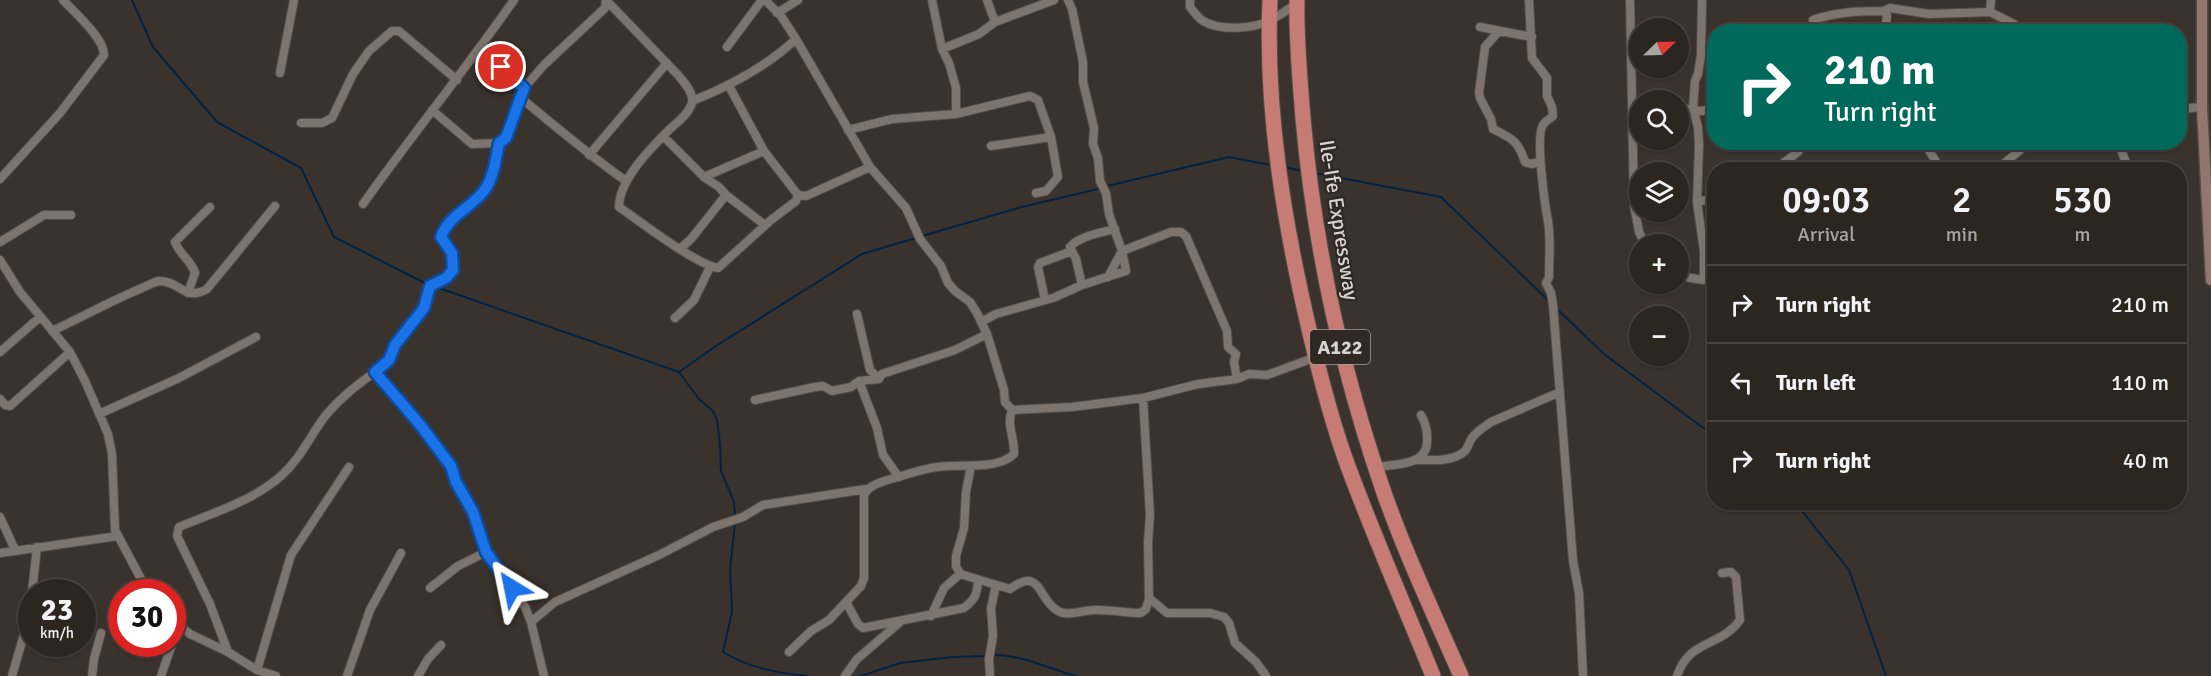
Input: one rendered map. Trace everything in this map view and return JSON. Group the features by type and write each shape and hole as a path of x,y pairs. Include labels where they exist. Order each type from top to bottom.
{"highway":[{"name":"A122","path":"1270,0 1272,98 1286,218 1316,357 1349,469 1433,676"},
{"name":"Ile-Ife Expressway","path":"1298,1 1300,82 1307,162 1320,252 1350,387 1405,546 1461,676"},
{"path":"1349,469 1375,464"}],"street":[{"path":"0,179 60,113 104,55 104,49 96,36 63,0"},
{"path":"280,73 294,0"},
{"path":"363,204 514,0"},
{"path":"606,0 689,88 692,101 688,112 663,136 626,181 619,196 620,207 680,249 710,267 718,268 765,225 796,201 798,195"},
{"path":"432,110 472,144 499,143 506,138 524,88 544,65 605,8 606,0"},
{"path":"727,46 763,0 777,13 796,39 870,167 901,200 920,239 941,266 948,283 970,302 987,334 1004,390 1005,402 1012,410"},
{"path":"777,13 798,0"},
{"path":"932,0 942,49 949,63 956,88 956,114"},
{"path":"987,0 995,22"},
{"path":"942,49 979,33 995,22 1054,0"},
{"path":"981,322 996,314 1045,300 1126,271 1122,251 1109,214 1106,193 1100,181 1098,158 1093,144 1094,128 1083,82 1083,62 1068,0"},
{"path":"1191,0 1190,7 1201,20 1215,26 1243,27 1269,21 1298,1"},
{"path":"1529,0 1532,58 1547,78 1547,96 1553,116 1543,124 1541,130 1540,162 1548,222 1549,277 1546,283 1551,292 1573,561 1579,593 1583,676"},
{"path":"1630,0 1635,90"},
{"path":"1702,0 1701,54 1695,81 1693,109 1698,127 1697,202 1704,251 1704,280"},
{"path":"1990,12 1991,0"},
{"path":"2202,0 2202,107 2211,280"},
{"path":"1814,24 1813,20 1827,15 1857,11 1884,11 1890,8 1929,14 1990,12 2014,24"},
{"path":"1884,11 1887,16 1886,24"},
{"path":"1480,27 1532,37"},
{"path":"301,123 322,123 332,118 353,74 369,51 392,32 399,31 457,80"},
{"path":"1499,31 1485,47 1480,98 1491,119 1493,129 1508,135 1517,144 1525,162 1531,164 1540,162"},
{"path":"692,101 729,86 778,56 796,39"},
{"path":"479,50 524,88"},
{"path":"589,155 667,63"},
{"path":"729,86 764,152 798,195 806,196 870,167"},
{"path":"848,130 892,119 956,114 1030,96 1038,100 1051,137 1058,177 1046,191 1036,193"},
{"path":"521,98 579,144 589,155 626,181"},
{"path":"2187,108 2202,107"},
{"path":"1689,109 1707,110"},
{"path":"663,136 704,177 719,186 726,195 765,225"},
{"path":"991,146 1051,137"},
{"path":"228,652 210,604 177,536 179,527 253,496 271,485 285,472 325,416 345,394 389,360 395,345 424,308 430,286 446,278 453,270 452,253 441,237 444,229 486,189 493,174 499,143"},
{"path":"1635,150 1634,205 1640,234"},
{"path":"2006,162 2020,150"},
{"path":"704,177 764,152"},
{"path":"1785,162 1798,152"},
{"path":"680,249 691,239 726,195"},
{"path":"1697,202 1707,200"},
{"path":"52,331 158,281 174,285 188,293 197,294 207,288 275,206"},
{"path":"188,293 195,273 190,261 175,242 210,207"},
{"path":"0,242 44,215 71,215"},
{"path":"1082,285 1079,268 1070,247 1073,243 1115,229"},
{"path":"1108,277 1122,251 1171,232 1181,232 1186,236 1227,331 1228,347 1236,354 1234,362 1237,379"},
{"path":"1045,300 1038,267 1040,263 1072,251"},
{"path":"0,260 40,317 69,352 108,434 112,454 114,522 118,536 141,579"},
{"path":"675,318 694,300 710,267"},
{"path":"1689,278 1707,280"},
{"path":"857,314 870,370 879,379"},
{"path":"0,352 40,317"},
{"path":"879,379 882,374 955,350 987,334"},
{"path":"99,414 179,378 256,337"},
{"path":"0,399 5,405 10,406 69,352"},
{"path":"1012,410 1072,407 1143,398 1198,384 1237,379 1249,374 1267,375 1316,357"},
{"path":"375,372 421,426 451,466 456,482 473,512 486,552 525,607 531,622 544,676"},
{"path":"754,400 822,386 832,391 850,387 859,381 879,379"},
{"path":"859,381 877,428 883,455 899,477"},
{"path":"1375,464 1448,459 1456,456 1466,450 1481,428 1560,392"},
{"path":"971,466 966,492 964,528 956,556 956,566 960,574 1010,589 1025,580 1038,584 1045,598 1057,611 1065,614 1095,610 1141,613 1146,609 1149,598 1150,515 1143,398"},
{"path":"531,622 555,602 763,505 866,489 939,466 971,466 1004,461 1014,454 1009,422 1012,410"},
{"path":"1417,460 1424,456 1428,440 1426,426 1421,415"},
{"path":"257,670 291,555 349,466"},
{"path":"789,652 811,631 829,620 861,586 864,578 864,495 866,489"},
{"path":"0,517 15,550"},
{"path":"0,553 118,536"},
{"path":"33,579 37,547"},
{"path":"430,588 458,566 486,552"},
{"path":"347,676 370,610 401,553"},
{"path":"1677,676 1680,666 1689,654 1698,647 1732,631 1740,620 1736,577 1731,572 1722,573"},
{"path":"931,616 944,588 960,574"},
{"path":"846,602 858,624 863,628 884,628 902,621 964,608 978,595 978,581"},
{"path":"990,676 989,659 993,636 991,608 996,585"},
{"path":"1149,598 1167,613 1210,613 1224,617 1229,623 1234,643 1257,662 1266,676"},
{"path":"845,676 857,658 868,651 884,628"},
{"path":"186,631 257,670 276,676"},
{"path":"92,676 101,633"},
{"path":"418,676 428,659 441,645"},
{"path":"12,676 18,655"},
{"path":"161,676 167,657"}],"waterway":[{"path":"132,0 153,47 217,122 301,168 334,237 427,284"},
{"path":"1107,186 1229,157 1271,165"},
{"path":"1285,167 1303,171"},
{"path":"1315,173 1441,197 1550,302"},
{"path":"922,236 1022,207 1102,188"},
{"path":"679,372 716,346 862,254 916,238"},
{"path":"436,287 679,372 699,399 713,411 717,420 721,471 734,502 735,517"},
{"path":"1556,308 1604,354 1707,431"},
{"path":"1801,510 1849,570 1886,676"},
{"path":"735,523 730,569 732,612 723,652 764,669 808,676"},
{"path":"991,655 1023,659 1075,676"},
{"path":"861,676 900,663 986,656"}],"route":[{"path":"501,67 524,88 506,138 499,143 493,174 486,189 444,229 441,237 452,253 453,270 446,278 430,286 424,308 395,345 389,360 375,372 421,426 451,466 456,482 473,512 486,552 512,588"}]}
